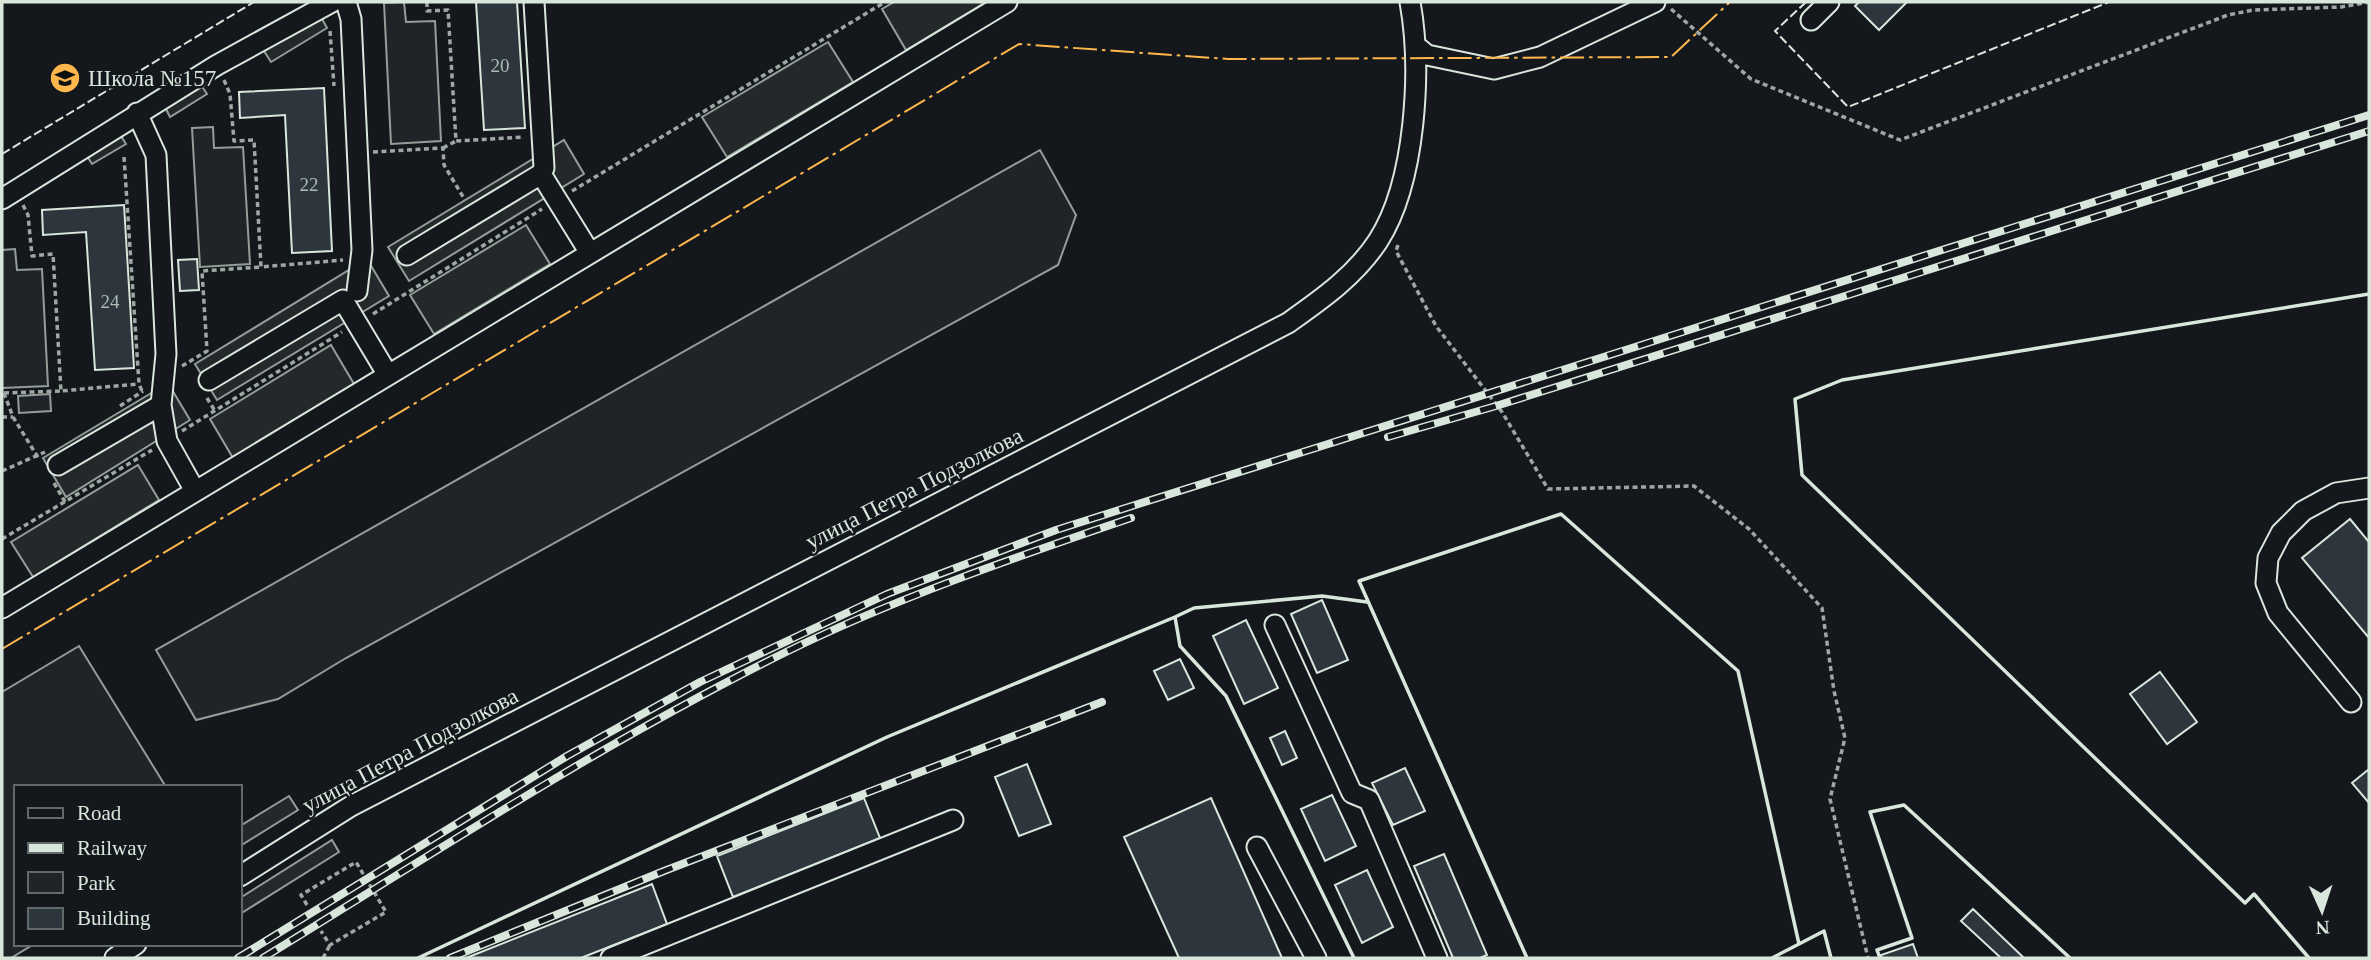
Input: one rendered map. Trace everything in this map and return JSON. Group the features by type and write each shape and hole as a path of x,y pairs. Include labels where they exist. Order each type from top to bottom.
{"street":[{"path":"2,199 217,65 332,2"},
{"path":"346,2 351,19 362,250 355,293 356,324 387,375"},
{"path":"407,255 541,174 544,168 534,2"},
{"path":"2,608 1007,2"},
{"name":"улица Петра Подзолкова","path":"242,875 351,806 1288,323 1342,284 1377,242 1390,220 1401,187 1413,123 1415,45 1410,2"},
{"path":"1415,45 1427,55 1494,69 1540,57 1655,2"},
{"path":"1811,20 1829,2"},
{"path":"137,113 156,155 166,376 161,404 167,441 195,491"},
{"path":"541,174 590,253"},
{"path":"209,380 355,293"},
{"path":"58,465 161,404"},
{"path":"2351,702 2278,613 2266,583 2268,558 2281,533 2303,511 2336,493 2369,488"},
{"path":"1275,625 1352,793 1369,800 1437,958"},
{"path":"611,958 953,820"},
{"path":"1257,847 1316,958"},
{"path":"115,958 133,946"}],"path":[{"path":"426,2 427,11 448,10 456,141"},
{"path":"2,539 885,2"},
{"path":"1663,2 1751,79 1900,140 2228,15 2276,8 2341,7 2369,2"},
{"path":"330,31 335,99"},
{"path":"217,65 230,94 234,141 254,140 261,267"},
{"path":"356,152 443,148 456,141 524,137"},
{"path":"443,148 444,165 474,214"},
{"path":"124,157 139,384 142,392 207,351 202,271 345,260"},
{"path":"28,215 32,256 53,254 61,391"},
{"path":"1396,251 1436,326 1502,412 1548,489 1694,486 1749,529 1822,608 1833,691 1845,738 1830,799 1868,958"},
{"path":"2,471 37,457 13,417 4,393 139,384"},
{"path":"2,417 13,417"},
{"path":"307,905 301,895 356,862 386,912 330,945 323,958"},
{"path":"321,931 330,945"}],"green space":[{"path":"404,2 406,22 435,21 441,141 391,144 384,3"},
{"path":"213,127 214,148 243,147 250,264 200,267 192,128"},
{"path":"1040,150 1076,215 1058,265 346,658 278,699 196,720 156,650"},
{"path":"15,249 17,270 42,269 48,386 2,388 2,250"},
{"path":"50,394 51,411 19,413 18,396"},
{"path":"79,646 165,785 14,785 14,946 31,946 11,958 2,958 2,692"}],"shaded area":[{"path":"894,2 986,2 906,50 882,9"},
{"path":"321,17 327,28 271,62 264,51"},
{"path":"828,42 853,82 727,157 702,117"},
{"path":"201,85 207,94 170,117 165,107"},
{"path":"121,136 126,144 92,164 87,156"},
{"path":"564,140 584,174 409,281 388,247"},
{"path":"526,225 550,264 434,334 410,295"},
{"path":"367,259 389,296 217,400 195,364"},
{"path":"331,345 354,384 233,458 210,419"},
{"path":"168,383 190,420 66,497 43,458"},
{"path":"138,465 159,500 33,577 11,542"},
{"path":"289,796 298,810 242,845 242,825"},
{"path":"332,840 339,852 242,913 242,897"}],"building":[{"path":"476,2 517,2 525,128 484,130"},
{"path":"1859,2 1907,2 1879,30 1855,6"},
{"path":"324,88 332,251 292,253 285,115 240,118 239,92"},
{"path":"124,205 134,368 95,370 86,232 43,235 42,210"},
{"path":"197,259 199,290 180,291 178,260"},
{"path":"2350,519 2369,542 2369,638 2302,558"},
{"path":"1322,600 1348,660 1317,673 1291,614"},
{"path":"1246,620 1278,688 1244,704 1213,636"},
{"path":"1180,659 1194,688 1168,700 1154,671"},
{"path":"2160,672 2197,722 2167,744 2130,694"},
{"path":"1285,731 1297,758 1282,765 1270,738"},
{"path":"1027,764 1051,824 1019,836 995,777"},
{"path":"1405,768 1425,811 1393,825 1372,783"},
{"path":"2369,769 2369,803 2352,783"},
{"path":"1332,795 1356,846 1325,861 1301,809"},
{"path":"864,798 880,838 733,897 717,856"},
{"path":"1211,798 1282,958 1179,958 1124,837"},
{"path":"1444,854 1487,955 1480,958 1453,958 1414,866"},
{"path":"1367,870 1393,927 1362,943 1335,885"},
{"path":"652,884 667,924 581,958 466,958"},
{"path":"1973,909 2024,958 2001,958 1961,921"},
{"path":"1913,944 1918,958 1882,958 1881,955"}],"railway":[{"path":"238,958 567,756 700,682 887,594 1056,530 2369,115"},
{"path":"1388,437 1496,406 2369,131"},
{"path":"263,958 584,762 649,724 782,654 910,597 1131,518"},
{"path":"450,958 664,871 1102,702"}],"fence":[{"path":"2,154 254,2"},
{"path":"1806,2 1775,31 1848,107 2109,2"}],"wall":[{"path":"2309,958 2254,894 2245,903 1802,475 1795,399 1842,380 2369,294"},
{"path":"1527,958 1359,581 1561,514 1738,671 1799,944 1772,958"},
{"path":"1175,617 1194,608 1322,596 1367,602"},
{"path":"418,958 887,737 1175,617 1180,646 1226,696 1354,958"},
{"path":"1880,958 1877,950 1912,938 1870,812 1904,805 2070,958"},
{"path":"1799,944 1824,931 1831,958"}],"power":[{"path":"2,649 1019,44 1228,59 1671,57 1730,2"}],"place":[{"name":"Школа №157","path":"65,78"}]}
